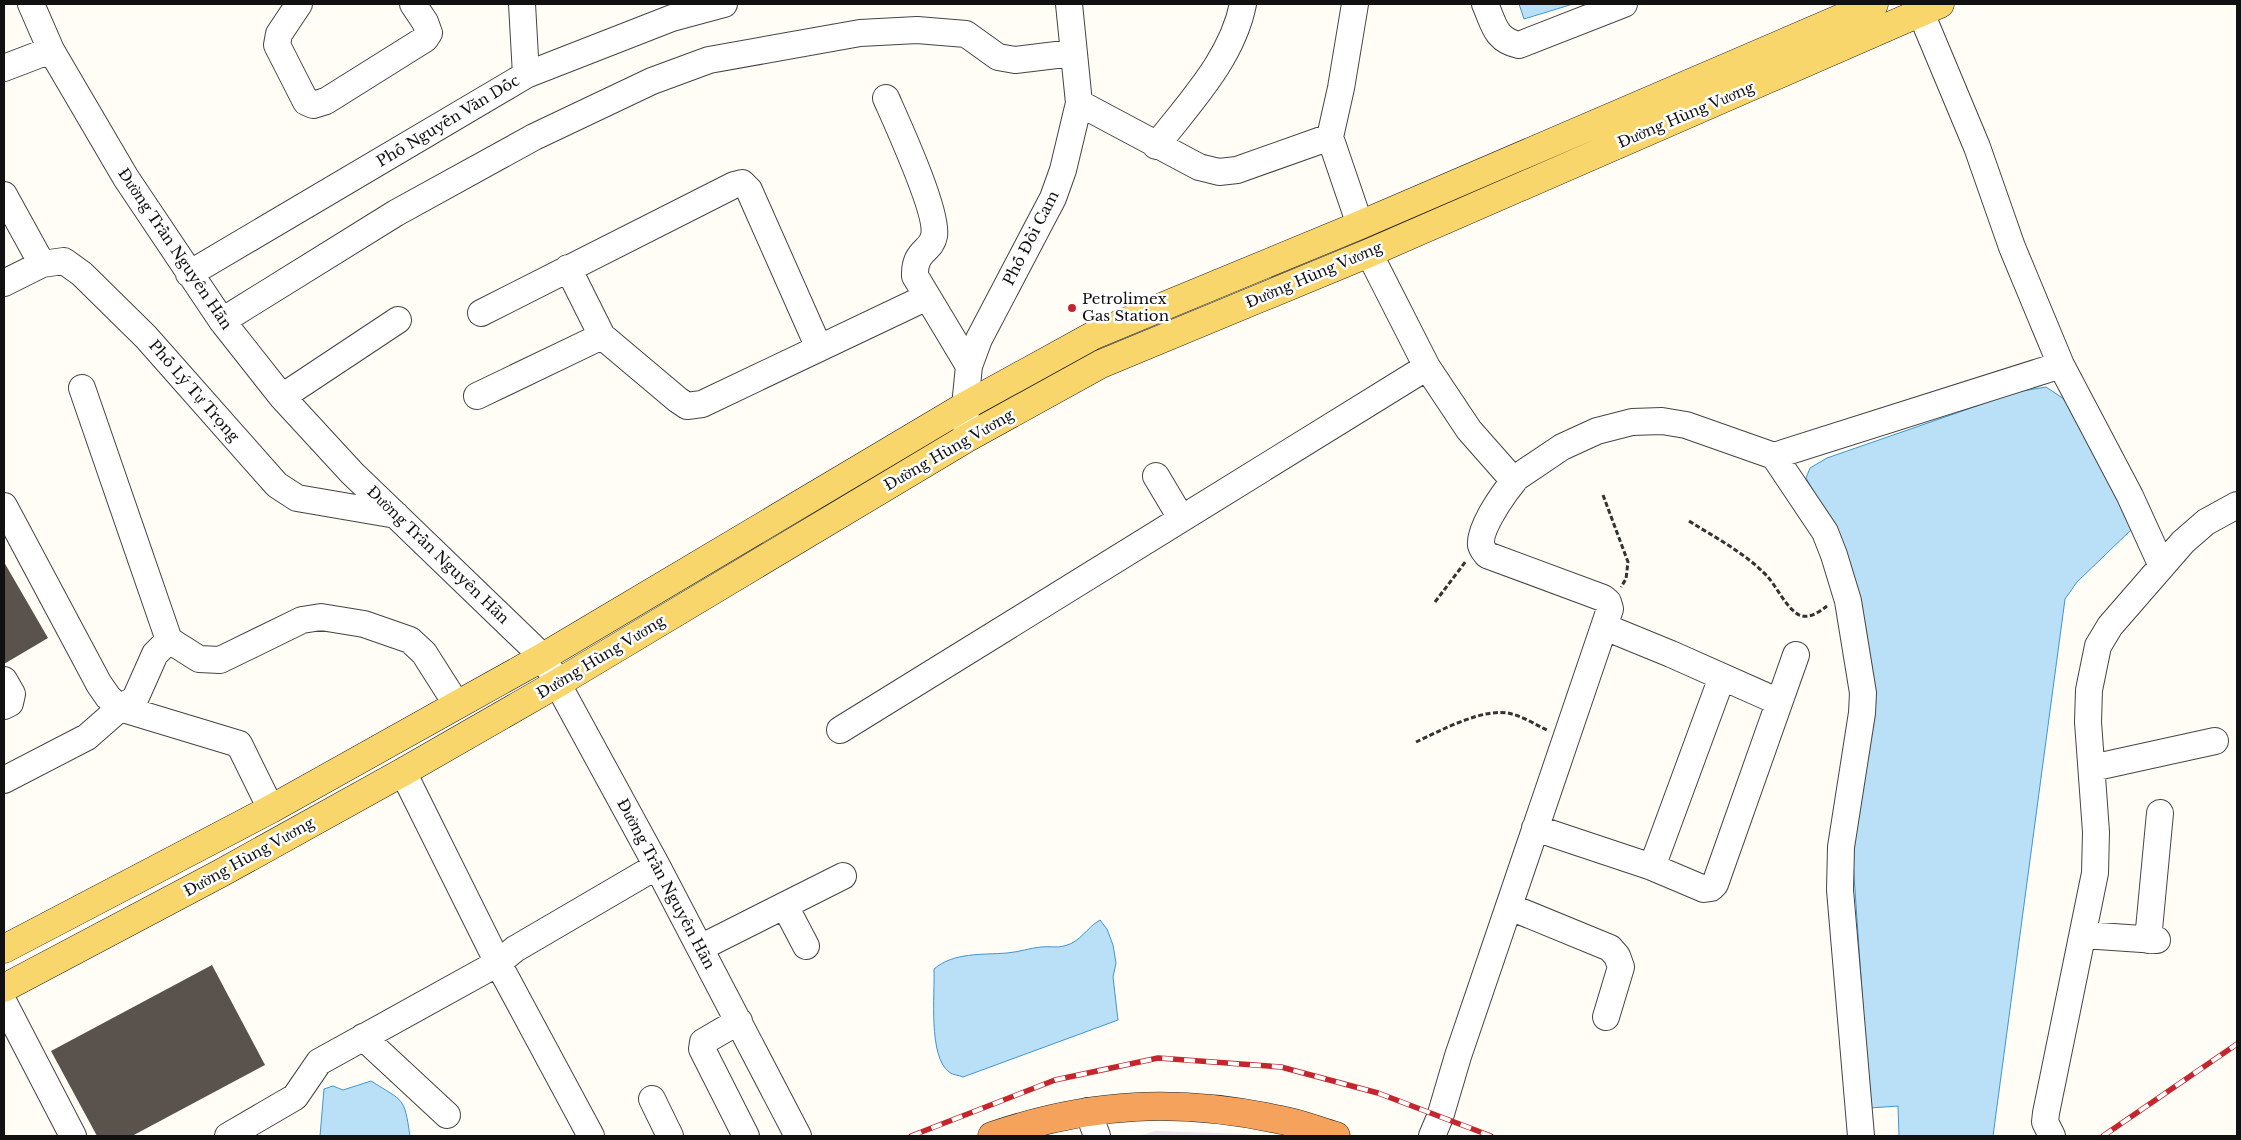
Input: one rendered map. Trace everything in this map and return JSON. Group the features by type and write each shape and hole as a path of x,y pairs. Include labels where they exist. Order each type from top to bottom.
{"highway":[{"path":"992,1136 1045,1120 1114,1107 1191,1106 1284,1120 1336,1136"}],"main road":[{"name":"Đường Hùng Vương","path":"4,949 271,809 457,705 965,406 1094,335 1360,225 1874,4"},
{"name":"Đường Hùng Vương","path":"4,988 221,873 403,772 558,683 967,438 1101,364 1369,252 1931,8"},
{"path":"1638,106 1649,131"}],"street":[{"name":"Đường Trần Nguyên Hãn","path":"31,4 51,50 126,178 222,321 282,397 352,473 543,656 657,866 797,1136"},
{"path":"299,4 279,34 277,45 306,102 313,105 326,101 425,39 429,33 425,22 413,4"},
{"path":"523,4 526,74"},
{"name":"Phố Nguyễn Văn Dốc","path":"189,274 526,74 672,18 724,4"},
{"name":"Phố Đồi Cam","path":"967,438 965,406 969,366 979,339 1053,198 1063,170 1079,103 1069,4"},
{"path":"1156,146 1224,56 1240,20 1243,4"},
{"path":"1355,4 1341,88 1330,137 1360,225"},
{"path":"1485,4 1500,36 1507,42 1519,45 1624,4"},
{"path":"1931,8 1976,147 2012,247 2061,365 2130,496 2162,564"},
{"path":"222,321 396,213 534,138 652,81 709,60 860,33 917,30 966,34 998,58 1016,60 1073,53"},
{"path":"4,68 51,50"},
{"path":"886,98 918,175 934,224 934,238 914,263 915,276 969,366"},
{"path":"1079,103 1198,167 1219,172 1237,170 1330,137"},
{"path":"481,313 734,184 742,184 749,190 819,348"},
{"path":"4,195 42,264"},
{"path":"1369,252 1427,367 1469,430 1513,480"},
{"name":"Phố Lý Tự Trọng","path":"4,283 42,264 64,261 82,274 146,337 277,485 297,498 396,515"},
{"path":"568,268 602,336 687,406 702,404 927,297"},
{"path":"282,397 398,320"},
{"path":"477,396 602,336"},
{"path":"1774,456 2061,365"},
{"path":"840,730 1427,367"},
{"path":"82,388 170,640 199,659 220,660 302,620 321,617 364,624 410,640 424,653 457,705"},
{"path":"1432,1136 1610,609 1608,602 1603,598 1487,555 1481,547 1481,539 1503,494 1513,480 1562,447 1597,431 1632,422 1662,421 1686,425 1774,456 1825,532 1846,593 1863,693 1862,713 1841,847 1840,890 1861,1136"},
{"path":"1156,476 1182,518"},
{"path":"2052,1136 2045,1122 2046,1114 2095,873 2096,832 2088,722 2089,690 2098,646 2110,626 2162,564 2206,522 2237,505"},
{"path":"4,506 99,684 108,697 120,708 239,744 271,809"},
{"path":"1605,627 1779,702"},
{"path":"4,780 87,736 120,708 135,699 155,654 170,640"},
{"path":"1535,828 1652,867 1704,889 1711,888 1715,884 1796,655"},
{"path":"1652,867 1722,677"},
{"path":"4,680 12,694 10,703 4,706"},
{"path":"2092,768 2215,741"},
{"path":"403,772 498,963 591,1136"},
{"path":"2083,935 2152,940 2160,813"},
{"path":"228,1136 295,1097 319,1062 498,963 515,949 657,866"},
{"path":"700,948 844,876"},
{"path":"785,906 806,946"},
{"path":"1510,907 1610,948 1617,956 1621,967 1606,1018"},
{"path":"4,1003 73,1136"},
{"path":"739,1021 703,1042 702,1049 746,1136"},
{"path":"363,1037 447,1115"},
{"path":"652,1099 670,1136"},
{"path":"1088,1111 1097,1136"}],"path":[{"path":"1603,495 1628,562 1626,580 1619,592 1608,602"},
{"path":"1689,521 1745,556 1767,576 1796,613 1806,617 1817,613 1846,593"},
{"path":"1435,602 1462,564 1481,547"},
{"path":"1416,742 1459,722 1497,712 1512,713 1566,739"}],"shaded area":[{"path":"1155,1131 1248,1134 1257,1136 1139,1136"}],"water":[{"path":"1519,4 1573,4 1524,19"},
{"path":"2046,387 2064,399 2133,528 2077,582 2065,599 1993,1136 1899,1136 1898,1106 1870,1108 1851,832 1870,748 1866,635 1818,499 1806,478 1810,468 1827,458 2017,392"},
{"path":"1100,920 1107,929 1113,945 1116,963 1113,977 1118,1020 963,1077 949,1072 942,1064 935,1039 934,969 959,957 1064,946 1075,941"},
{"path":"371,1081 401,1101 406,1113 410,1136 320,1136 324,1089 333,1086 343,1090"}],"building":[{"path":"4,562 48,638 4,664"},
{"path":"212,965 265,1065 132,1136 97,1136 51,1051"}],"railway":[{"path":"2103,1136 2237,1044"},
{"path":"911,1136 1055,1080 1158,1058 1281,1067 1378,1093 1491,1136"}],"place":[{"name":"Petrolimex Gas Station","path":"1072,308"}]}
